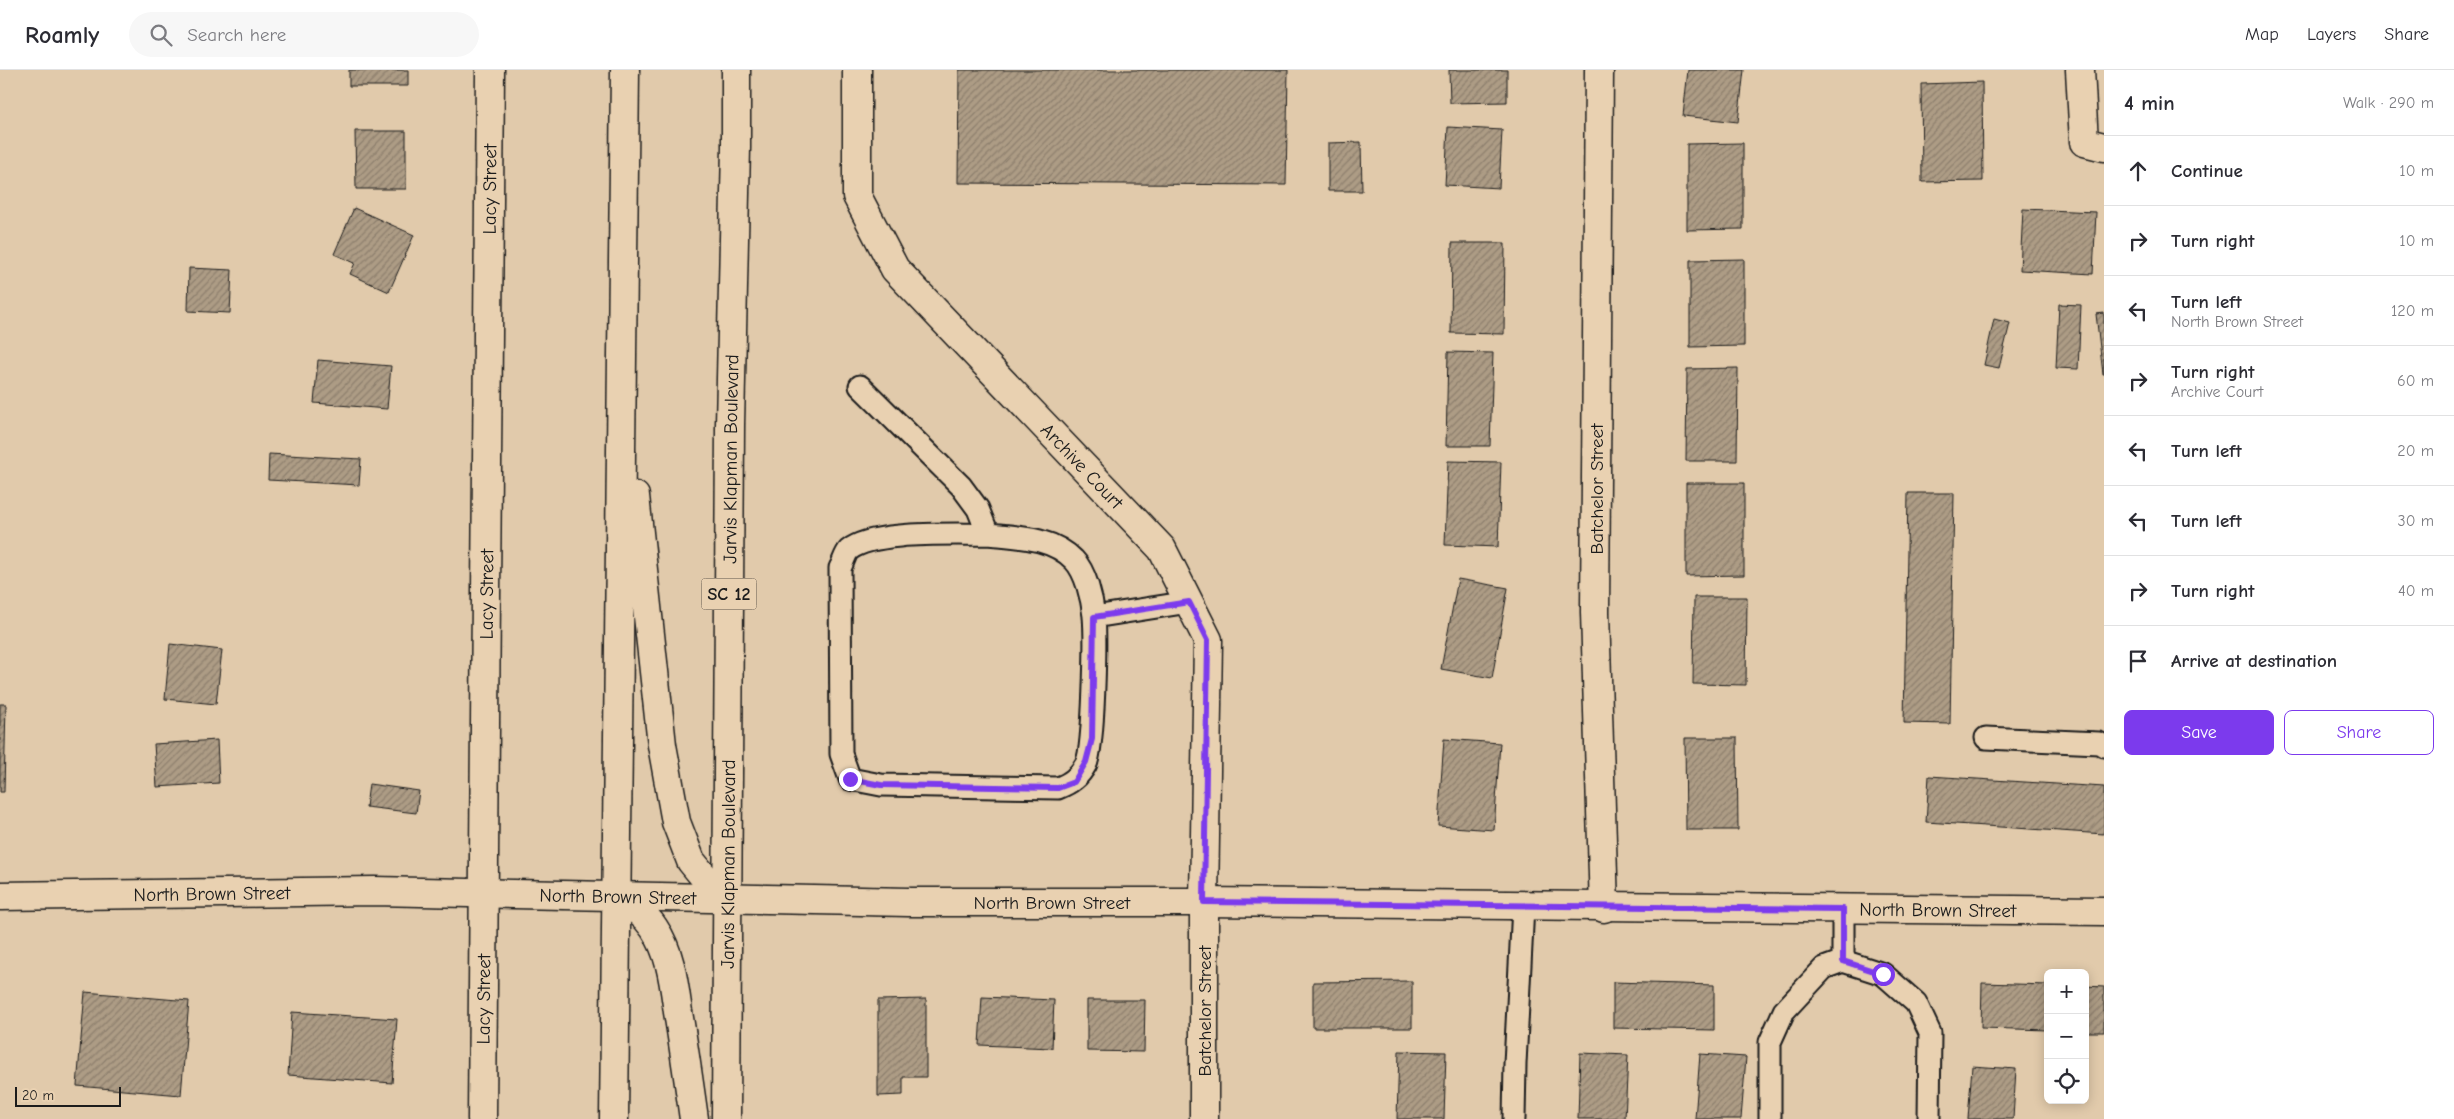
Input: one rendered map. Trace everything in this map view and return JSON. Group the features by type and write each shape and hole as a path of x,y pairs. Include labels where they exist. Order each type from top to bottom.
{"main road":[{"name":"Lacy Street","path":"482,1119 482,894 490,70"},
{"path":"614,1119 625,70"},
{"name":"Jarvis Klapman Boulevard","path":"726,1119 730,425 736,70"},
{"name":"Archive Court","path":"857,70 857,196 895,269 1162,549 1208,640 1204,902"},
{"name":"Batchelor Street","path":"1598,70 1595,612 1604,908"},
{"path":"2080,70 2084,142 2104,147"},
{"path":"622,366 656,694 669,787 676,822 691,861 714,889 728,899"},
{"name":"North Brown Street","path":"0,896 374,891 728,899 2104,911"},
{"path":"616,897 632,905 643,914 654,928 672,971 694,1119"},
{"name":"Batchelor Street","path":"1204,902 1204,1119"}],"lane":[{"path":"860,386 961,486 978,509 988,534"},
{"path":"988,534 1027,538 1052,545 1074,560 1087,584 1094,617 1092,739 1086,762 1074,782 1058,788 881,785 850,779 840,754 840,568 848,551 869,540 901,536 988,534"},
{"path":"1094,617 1189,602"},
{"path":"1986,738 2099,743 2104,746"},
{"path":"1514,1119 1523,906"},
{"path":"1843,909 1843,961"},
{"path":"1770,1119 1770,1042 1784,1010 1824,968 1843,961 1883,974 1916,1003 1930,1034 1929,1119"}],"building":[{"path":"349,70 408,70 408,86 349,86"},
{"path":"959,70 1288,70 1286,185 958,183"},
{"path":"1449,70 1507,70 1507,102 1450,103"},
{"path":"1688,70 1744,70 1738,122 1683,116"},
{"path":"1982,82 1983,181 1922,182 1921,84"},
{"path":"1448,127 1502,130 1499,188 1445,185"},
{"path":"355,131 406,131 406,189 356,189"},
{"path":"1361,142 1362,191 1328,191 1328,143"},
{"path":"1743,143 1743,229 1687,230 1687,144"},
{"path":"354,208 414,235 389,292 350,274 355,263 334,254"},
{"path":"2023,209 2096,212 2093,274 2020,270"},
{"path":"1452,243 1505,243 1504,334 1451,333"},
{"path":"1744,259 1744,346 1690,347 1690,260"},
{"path":"189,268 232,270 230,313 188,311"},
{"path":"2059,304 2081,305 2078,369 2056,368"},
{"path":"2104,313 2104,374 2103,374 2096,314"},
{"path":"1994,319 2010,323 1999,368 1984,365"},
{"path":"1448,352 1493,353 1490,446 1446,446"},
{"path":"318,360 391,366 387,409 314,403"},
{"path":"1738,368 1737,461 1686,461 1687,369"},
{"path":"269,454 361,459 359,485 268,480"},
{"path":"1448,461 1501,462 1498,547 1445,545"},
{"path":"1686,483 1744,483 1744,575 1686,576"},
{"path":"1908,493 1954,493 1950,724 1904,723"},
{"path":"1458,579 1508,588 1492,678 1441,669"},
{"path":"1694,597 1747,597 1746,685 1693,684"},
{"path":"170,644 222,650 216,704 165,699"},
{"path":"0,704 6,704 4,792 0,792"},
{"path":"1685,738 1737,738 1738,830 1686,830"},
{"path":"1444,739 1500,743 1494,830 1438,826"},
{"path":"217,740 219,783 157,787 154,744"},
{"path":"1929,776 2104,787 2104,834 1926,822"},
{"path":"369,784 419,791 416,813 366,807"},
{"path":"1412,981 1412,1028 1313,1028 1313,982"},
{"path":"1613,982 1714,985 1714,1030 1613,1028"},
{"path":"1982,983 2044,985 2044,1030 1981,1028"},
{"path":"2089,986 2104,987 2104,1032 2089,1032"},
{"path":"85,992 189,1001 181,1095 77,1086"},
{"path":"982,997 1054,1000 1052,1048 979,1045"},
{"path":"926,999 926,1077 903,1077 903,1095 878,1096 878,1000"},
{"path":"1087,1000 1145,1000 1144,1052 1087,1051"},
{"path":"292,1012 397,1019 392,1083 288,1075"},
{"path":"1399,1051 1446,1052 1444,1119 1397,1119"},
{"path":"1580,1053 1628,1055 1625,1119 1578,1119"},
{"path":"1700,1054 1746,1057 1741,1119 1695,1119"},
{"path":"1972,1066 2016,1069 2013,1119 1968,1119"}],"route":[{"path":"850,779 881,785 1058,788 1074,782 1086,762 1092,739 1094,617 1189,602 1208,640 1204,902 1604,908 1843,909 1843,961 1883,974"}]}
